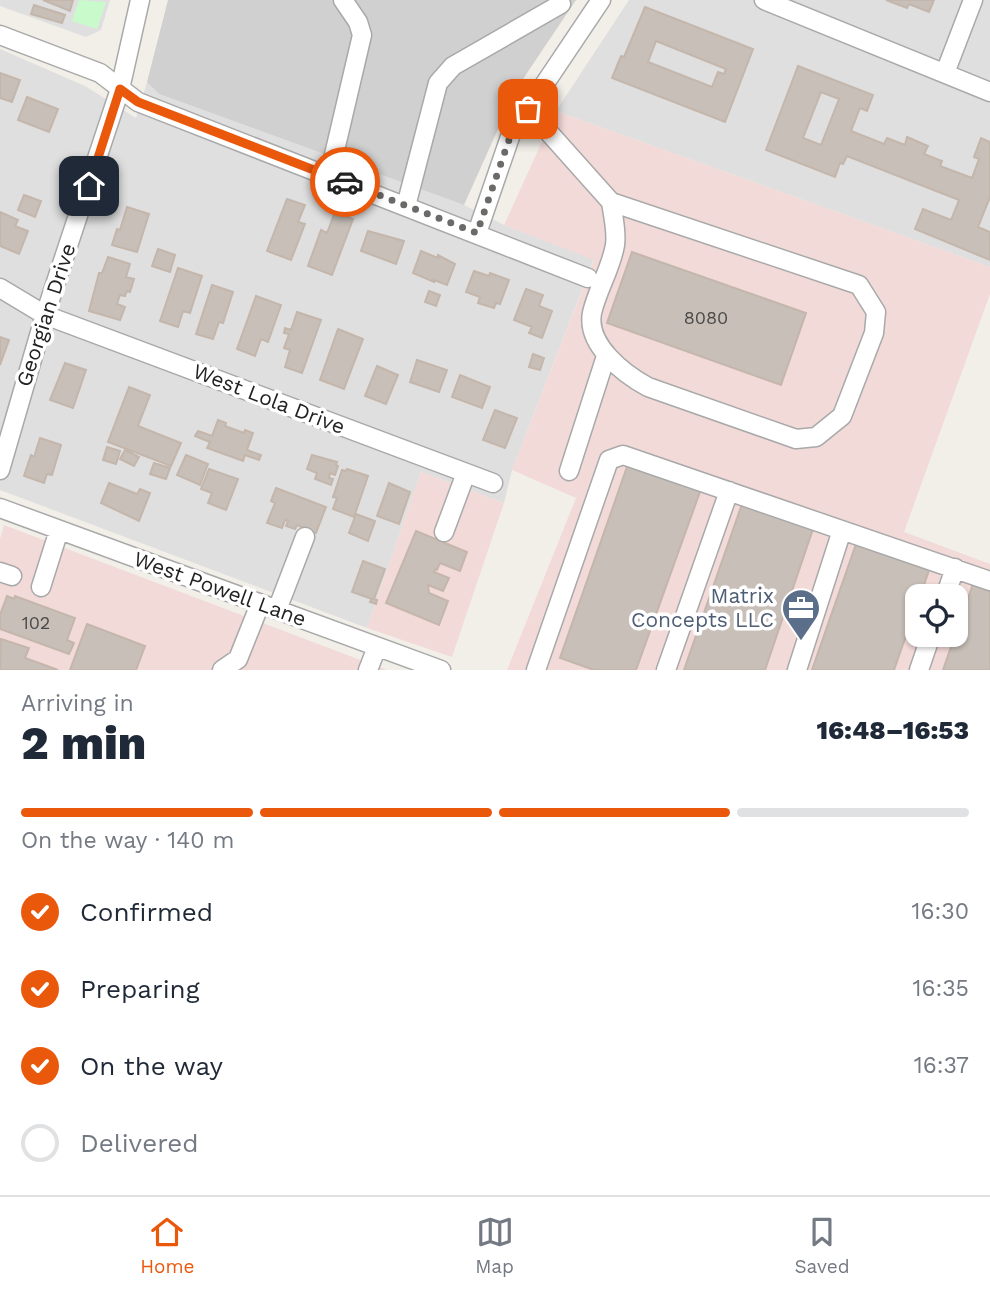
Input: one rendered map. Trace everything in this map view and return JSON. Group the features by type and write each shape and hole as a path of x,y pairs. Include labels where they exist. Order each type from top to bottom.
{"street":[{"name":"Georgian Drive","path":"0,470 46,315 120,89 139,0"},
{"path":"329,176 362,35 358,22 343,0"},
{"path":"477,233 511,134 601,0"},
{"path":"764,0 990,92"},
{"path":"945,73 973,0"},
{"path":"406,206 438,83 446,72 453,65 560,2 583,26"},
{"path":"0,35 100,73 138,102 588,278"},
{"path":"528,109 611,202 859,285 876,312 874,333 842,416 816,437 796,439 648,387 628,376 607,356 596,337 592,316 614,249 616,236 611,202"},
{"name":"West Lola Drive","path":"0,288 46,315 493,483"},
{"path":"569,471 607,356"},
{"path":"543,668 609,460 623,455 990,581"},
{"path":"444,532 466,473"},
{"path":"666,670 729,491"},
{"name":"West Powell Lane","path":"0,508 440,670"},
{"path":"41,587 59,530"},
{"path":"797,670 842,530"},
{"path":"277,610 305,537"},
{"path":"950,584 955,569"},
{"path":"222,670 238,659 260,604"},
{"path":"368,670 377,647"},
{"path":"919,670 927,647"}],"shaded area":[{"path":"0,0 110,0 101,30 86,37 0,6"},
{"path":"168,0 576,0 515,91 464,205 159,94 147,82"},
{"path":"629,0 990,0 990,267 556,111"},
{"path":"0,49 85,86 136,118 147,82 159,94 464,205 504,225 594,259 512,470 504,503 421,472 367,628 0,490"},
{"path":"556,111 990,267 990,294 904,532 990,564 990,670 507,670 576,498 512,470 594,260 504,225"},
{"path":"421,472 504,503 452,657 367,628"},
{"path":"4,525 387,670 0,670 0,539"}],"green space":[{"path":"79,0 106,2 97,29 72,21"}],"building":[{"path":"43,0 73,0 70,11"},
{"path":"886,0 934,0 929,12 909,4 907,8"},
{"path":"34,5 65,15 62,23 31,14"},
{"path":"645,7 753,49 725,122 612,78 621,56 624,57","holes":["656,41 726,69 724,74 718,72 712,87 648,62"]},
{"path":"798,66 873,95 867,111 860,108 851,131 884,144 887,138 905,145 907,137 928,146 924,154 942,161 940,166 972,178 979,159 974,157 981,138 990,142 990,197 978,227 990,232 990,260 915,229 923,209 951,220 959,200 847,156 843,164 840,163 835,177 766,150","holes":["821,92 839,99 821,145 803,138"]},
{"path":"0,73 20,80 12,102 0,98"},
{"path":"27,97 58,109 49,132 18,120"},
{"path":"24,195 41,201 35,217 18,210"},
{"path":"287,199 305,205 298,222 305,224 291,260 267,251"},
{"path":"127,207 149,214 137,252 112,245"},
{"path":"0,212 18,220 15,226 28,231 19,254 0,246"},
{"path":"335,212 353,219 332,275 308,266 321,230 327,233"},
{"path":"368,231 404,241 396,264 361,251"},
{"path":"158,249 175,255 170,272 152,266"},
{"path":"421,251 438,258 438,255 455,264 447,285 413,273"},
{"path":"632,252 806,313 781,385 607,323"},
{"path":"108,257 130,264 126,277 134,279 130,292 127,291 125,296 120,295 117,304 125,307 120,320 89,311 99,273 102,273"},
{"path":"178,268 202,276 190,313 183,311 178,327 160,321"},
{"path":"474,271 509,280 500,304 496,303 494,308 478,303 480,297 466,292"},
{"path":"212,285 233,292 223,323 219,322 213,339 196,334"},
{"path":"526,289 543,295 539,306 552,311 542,338 529,333 532,327 514,320"},
{"path":"429,291 440,295 436,306 425,302"},
{"path":"256,296 281,305 268,342 261,339 255,356 237,349"},
{"path":"297,312 321,320 302,373 285,367 290,350 284,348 289,334 284,333 285,328 291,330"},
{"path":"338,329 363,339 344,389 320,380"},
{"path":"0,337 9,340 0,365"},
{"path":"533,354 544,358 540,370 529,367"},
{"path":"417,360 447,370 439,392 410,382"},
{"path":"65,363 86,370 73,408 50,400"},
{"path":"377,366 398,375 386,404 365,396"},
{"path":"460,375 490,387 482,408 452,397"},
{"path":"129,387 150,395 138,426 181,443 171,466 108,442"},
{"path":"495,410 517,418 505,448 483,440"},
{"path":"218,420 226,423 225,426 244,433 245,430 253,433 247,450 261,455 259,460 245,455 243,461 207,448 210,442 195,436 198,431 212,436"},
{"path":"40,438 61,445 52,475 47,474 44,483 24,476"},
{"path":"107,447 120,451 116,464 103,460"},
{"path":"125,450 139,457 134,466 120,459"},
{"path":"186,455 208,464 200,485 177,475"},
{"path":"312,455 337,462 335,475 330,473 329,478 333,479 331,485 315,479 317,473 307,469"},
{"path":"154,463 170,468 166,479 150,474"},
{"path":"628,464 701,489 636,670 594,670 560,658"},
{"path":"209,469 238,479 226,510 208,503 212,493 201,489"},
{"path":"342,470 368,476 354,517 333,509 337,498 333,497"},
{"path":"109,483 137,494 140,489 150,493 139,521 101,503"},
{"path":"389,483 410,492 399,524 377,516"},
{"path":"276,488 326,507 316,533 297,525 295,529 286,526 288,521 285,520 282,528 267,523 275,503 271,501"},
{"path":"742,504 813,529 765,670 684,670"},
{"path":"356,514 375,521 368,541 349,533"},
{"path":"416,531 467,552 460,571 440,563 437,570 435,569 434,572 449,578 443,591 428,585 429,593 448,601 439,625 386,603"},
{"path":"856,544 929,570 924,584 905,584 905,638 894,670 812,670"},
{"path":"363,561 385,569 374,599 377,600 376,604 370,602 372,599 352,592"},
{"path":"975,578 990,583 990,670 943,670 951,647 968,647 968,598"},
{"path":"7,596 14,599 15,596 75,618 67,640 74,643 69,654 0,629 0,615"},
{"path":"87,624 145,646 136,670 70,670"},
{"path":"1,639 29,648 25,658 58,670 0,670"}],"way so far":[{"path":"345,182 477,233 511,134 528,109"}],"place":[{"name":"Matrix Concepts LLC","path":"801,642"}],"route":[{"path":"89,186 120,89 138,102 345,182"}]}
